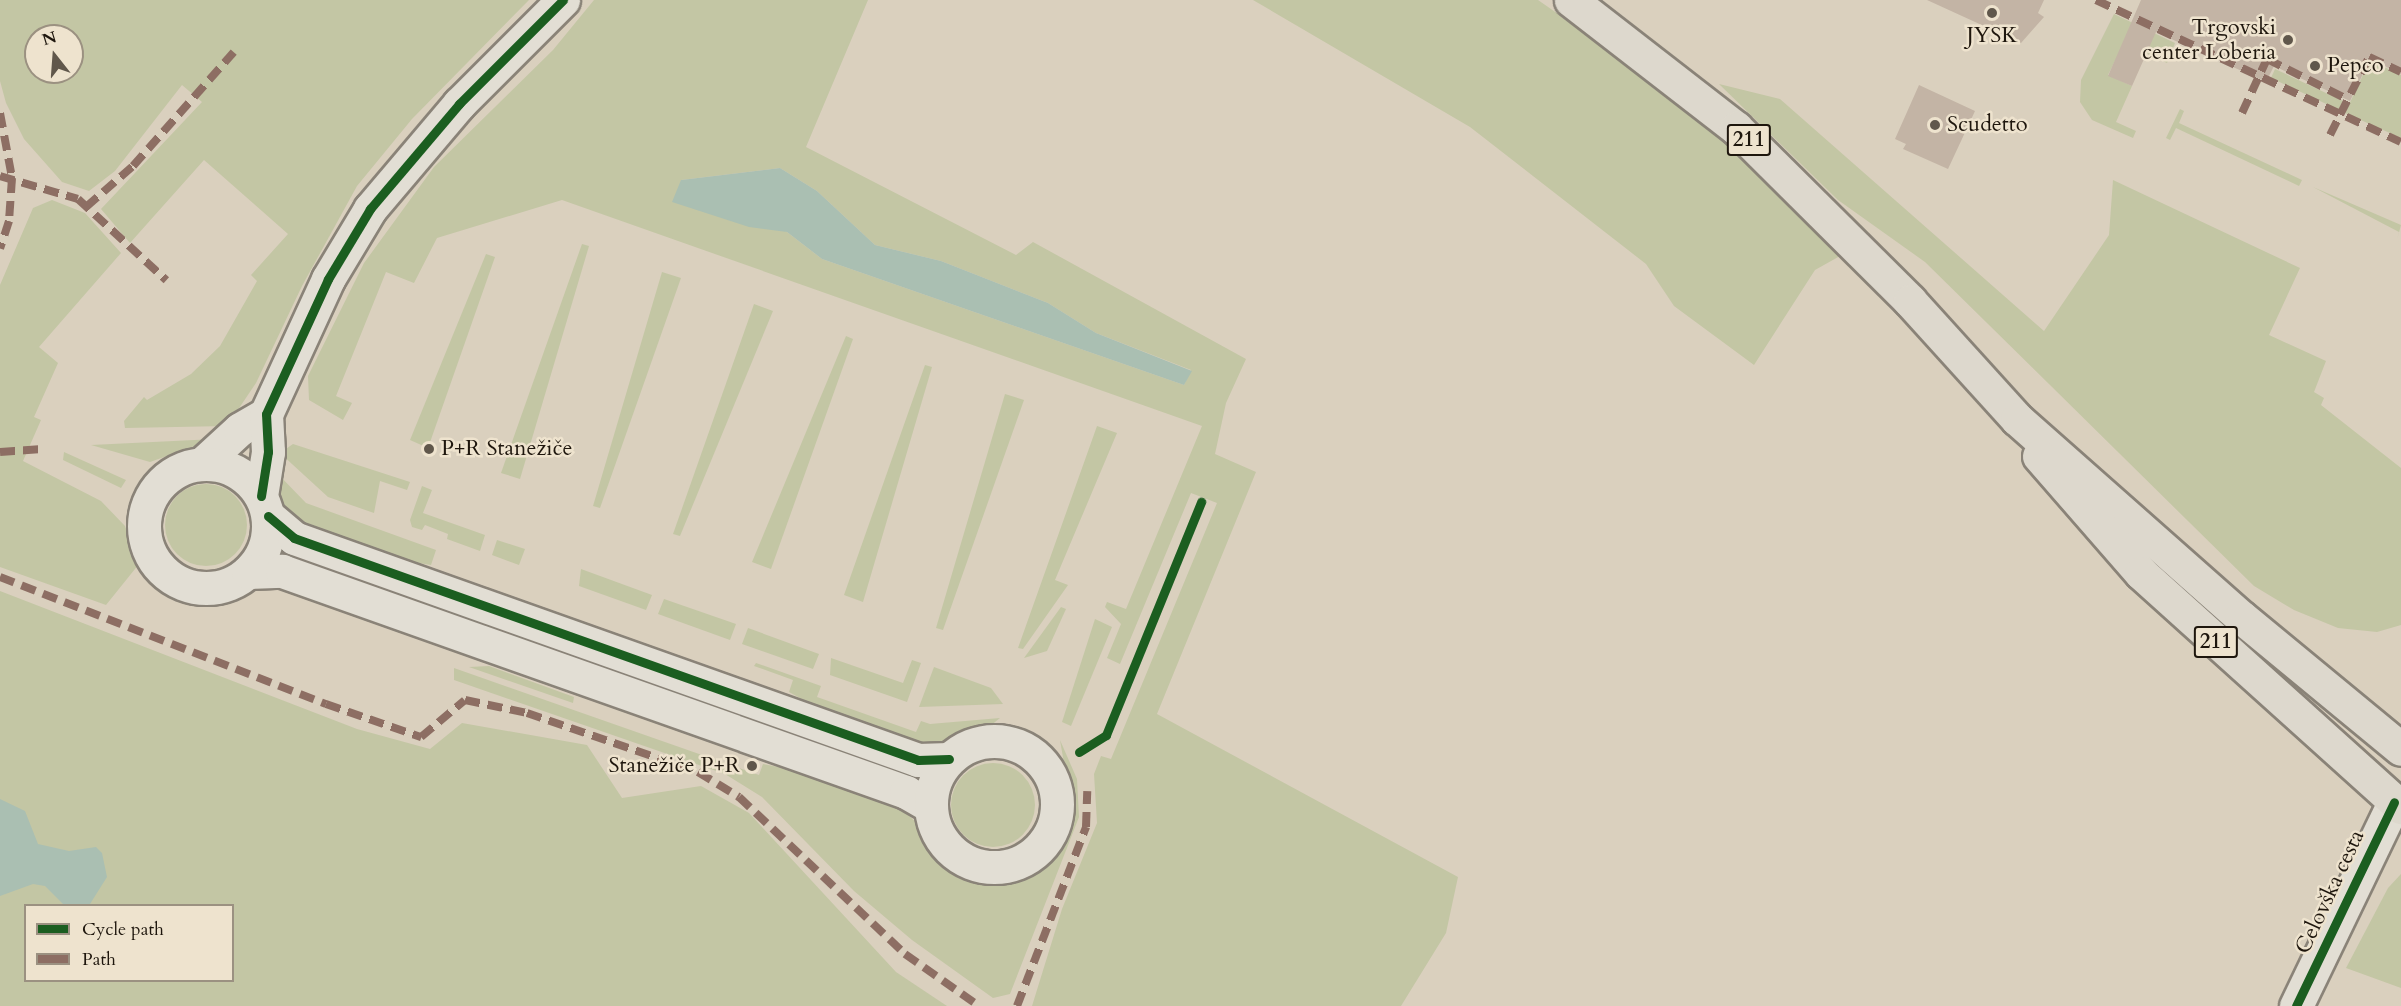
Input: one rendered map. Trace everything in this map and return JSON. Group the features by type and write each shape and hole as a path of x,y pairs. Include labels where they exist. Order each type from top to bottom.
{"main road":[{"name":"211","path":"1571,0 1664,68 1782,170 2017,419 2241,617 2401,749"},
{"name":"211","path":"2017,419 2049,472 2141,573 2399,798"}],"street":[{"path":"248,572 265,546 268,452 266,414 328,279 370,209 459,104 563,0"},
{"path":"266,414 240,429 203,463 175,472 154,492 144,518 149,551 170,577 185,585 218,587 248,572 282,571 906,792 930,806"},
{"path":"203,463 243,475 265,506 294,538 918,760 949,759 983,741 1007,742 1032,753 1054,784 1057,806 1053,827 1042,846 1025,860 983,867 962,860 945,846 934,827 930,806 934,783 949,759"},
{"name":"Celovška cesta","path":"2296,1006 2399,798"}],"green space":[{"path":"0,0 529,0 412,119 357,186 302,286 256,383 227,426 125,428 124,421 144,397 147,400 191,374 220,346 257,281 251,275 288,234 204,160 130,243 101,209 202,102 182,85 115,171 89,191 62,182 24,139 6,103 0,81"},
{"path":"594,0 868,0 806,147 1016,255 1033,242 1246,359 1226,403 1215,454 1256,472 1157,714 1458,877 1446,933 1401,1006 1032,1006 1062,909 1097,823 1094,774 1101,756 1111,759 1217,503 1191,493 1120,664 1107,658 1121,624 1105,607 1107,602 1126,609 1202,426 562,200 437,238 414,283 386,272 336,396 352,403 343,420 309,400 308,376 364,263 434,167 553,50","holes":["780,168 817,191 875,245 941,261 1048,303 1096,333 1191,370 1184,385 822,259 787,232 681,180"]},
{"path":"1253,0 1538,0 1666,89 1752,165 1840,256 1815,270 1754,365 1674,306 1646,264 1470,127"},
{"path":"2114,14 2175,43 2167,63 2124,43 2108,75 2132,86 2116,122 2136,131 2133,138 2092,120 2080,102 2081,80"},
{"path":"2370,60 2401,75 2401,138 2345,113"},
{"path":"2275,69 2343,101 2339,110 2271,78"},
{"path":"1719,84 1780,99 2044,331 2109,235 2113,180 2300,268 2269,335 2326,361 2314,392 2324,398 2321,405 2401,468 2401,625 2377,632 2338,628 2294,610 2254,586 1925,262 1838,200"},
{"path":"2180,109 2184,111 2179,123 2302,180 2299,186 2176,128 2170,140 2166,138"},
{"path":"2313,187 2401,225 2397,240 2399,232"},
{"path":"52,200 85,213 121,253 39,347 58,363 34,417 41,420 23,461 101,501 125,526 139,564 106,605 0,567 0,285 33,208"},
{"path":"582,244 589,246 520,479 501,473"},
{"path":"486,254 495,257 428,448 410,440"},
{"path":"662,272 681,278 600,508 593,506"},
{"path":"754,304 773,311 680,536 673,534"},
{"path":"846,336 853,339 771,569 752,562"},
{"path":"925,365 932,367 863,602 844,595"},
{"path":"1005,394 1024,400 943,630 936,628"},
{"path":"1097,426 1117,433 1055,580 1068,585 1023,649 1018,648"},
{"path":"215,439 150,462 91,445"},
{"path":"293,444 410,482 407,490 380,481 374,513 328,497 280,453"},
{"path":"64,452 126,480 121,488 63,460"},
{"path":"276,472 306,503 436,550 431,565 375,556 308,531 283,506"},
{"path":"198,484 214,484 229,491 240,502 247,517 244,541 235,554 214,566 198,566 183,559 172,548 165,533 165,517 172,502 183,491"},
{"path":"422,486 432,490 423,513 485,535 480,551 447,539 448,534 425,525 422,530 412,527 410,520"},
{"path":"497,540 525,549 519,565 492,555"},
{"path":"581,569 652,595 646,610 579,586"},
{"path":"0,591 357,729 430,749 462,723 587,745 622,798 701,786 749,813 896,972 947,1006 0,1006"},
{"path":"664,599 736,624 730,640 658,614"},
{"path":"1061,607 1066,609 1047,651 1024,658"},
{"path":"1095,619 1112,627 1071,726 1062,722"},
{"path":"748,628 819,654 813,669 742,644"},
{"path":"831,658 903,683 912,660 921,663 907,702 830,675"},
{"path":"756,663 821,686 817,697 916,732 921,721 930,724 1000,718 990,726 928,746 851,726 789,692 793,680 754,666"},
{"path":"489,666 574,697 573,703 469,667"},
{"path":"934,667 991,688 1003,704 919,707"},
{"path":"454,668 759,775 763,764 819,775 895,803 918,824 942,862 980,881 1009,880 1028,873 1061,842 1071,804 1060,740 1077,779 1079,817 1010,994 993,998 912,940 854,891 762,797 725,774 454,680"},
{"path":"993,763 1009,766 1023,775 1032,789 1035,805 1032,821 1023,835 1009,844 993,847 977,844 963,835 954,821 951,805 954,789 963,775 977,766"},
{"path":"2401,874 2401,988 2346,968 2388,888"}],"shaded area":[{"path":"780,168 817,191 875,245 941,261 1048,303 1096,333 1192,371 1184,385 822,259 787,232 749,227 672,202 681,180"},
{"path":"0,799 25,811 38,844 69,851 96,847 102,853 107,877 90,904 63,904 45,886 33,884 0,896"}],"building":[{"path":"1927,0 2044,0 2038,13 2044,17 2021,43"},
{"name":"Trgovski center Loberia","path":"2141,0 2401,0 2401,74 2370,59 2350,101 2274,66 2266,82 2156,32 2132,86 2108,76"},
{"name":"Scudetto","path":"1919,85 1975,111 1948,169 1903,149 1906,144 1895,139"}],"marked path":[{"path":"2096,0 2401,142"},
{"path":"86,207 133,166 234,52"},
{"path":"2330,135 2369,57 2401,72"},
{"path":"2242,113 2267,59 2347,99"},
{"path":"0,113 12,178 9,221 0,249"},
{"path":"0,176 78,199 166,280"},
{"path":"0,452 42,449"},
{"path":"0,577 326,704 421,737 465,700 527,713 698,772 739,797 905,954 979,1006"},
{"path":"1017,1006 1086,827 1087,791"}],"cycle path":[{"path":"261,496 268,452 266,414 328,279 370,209 459,104 563,0"},
{"path":"1079,752 1106,735 1201,502"},
{"path":"268,516 294,538 918,760 949,759"},
{"path":"2296,1006 2394,802"}],"place":[{"name":"JYSK","path":"1992,13"},
{"name":"Trgovski center Loberia","path":"2288,40"},
{"name":"Pepco","path":"2315,66"},
{"name":"Scudetto","path":"1935,125"},
{"name":"P+R Stanežiče","path":"429,449"},
{"name":"Stanežiče P+R","path":"752,766"}]}
